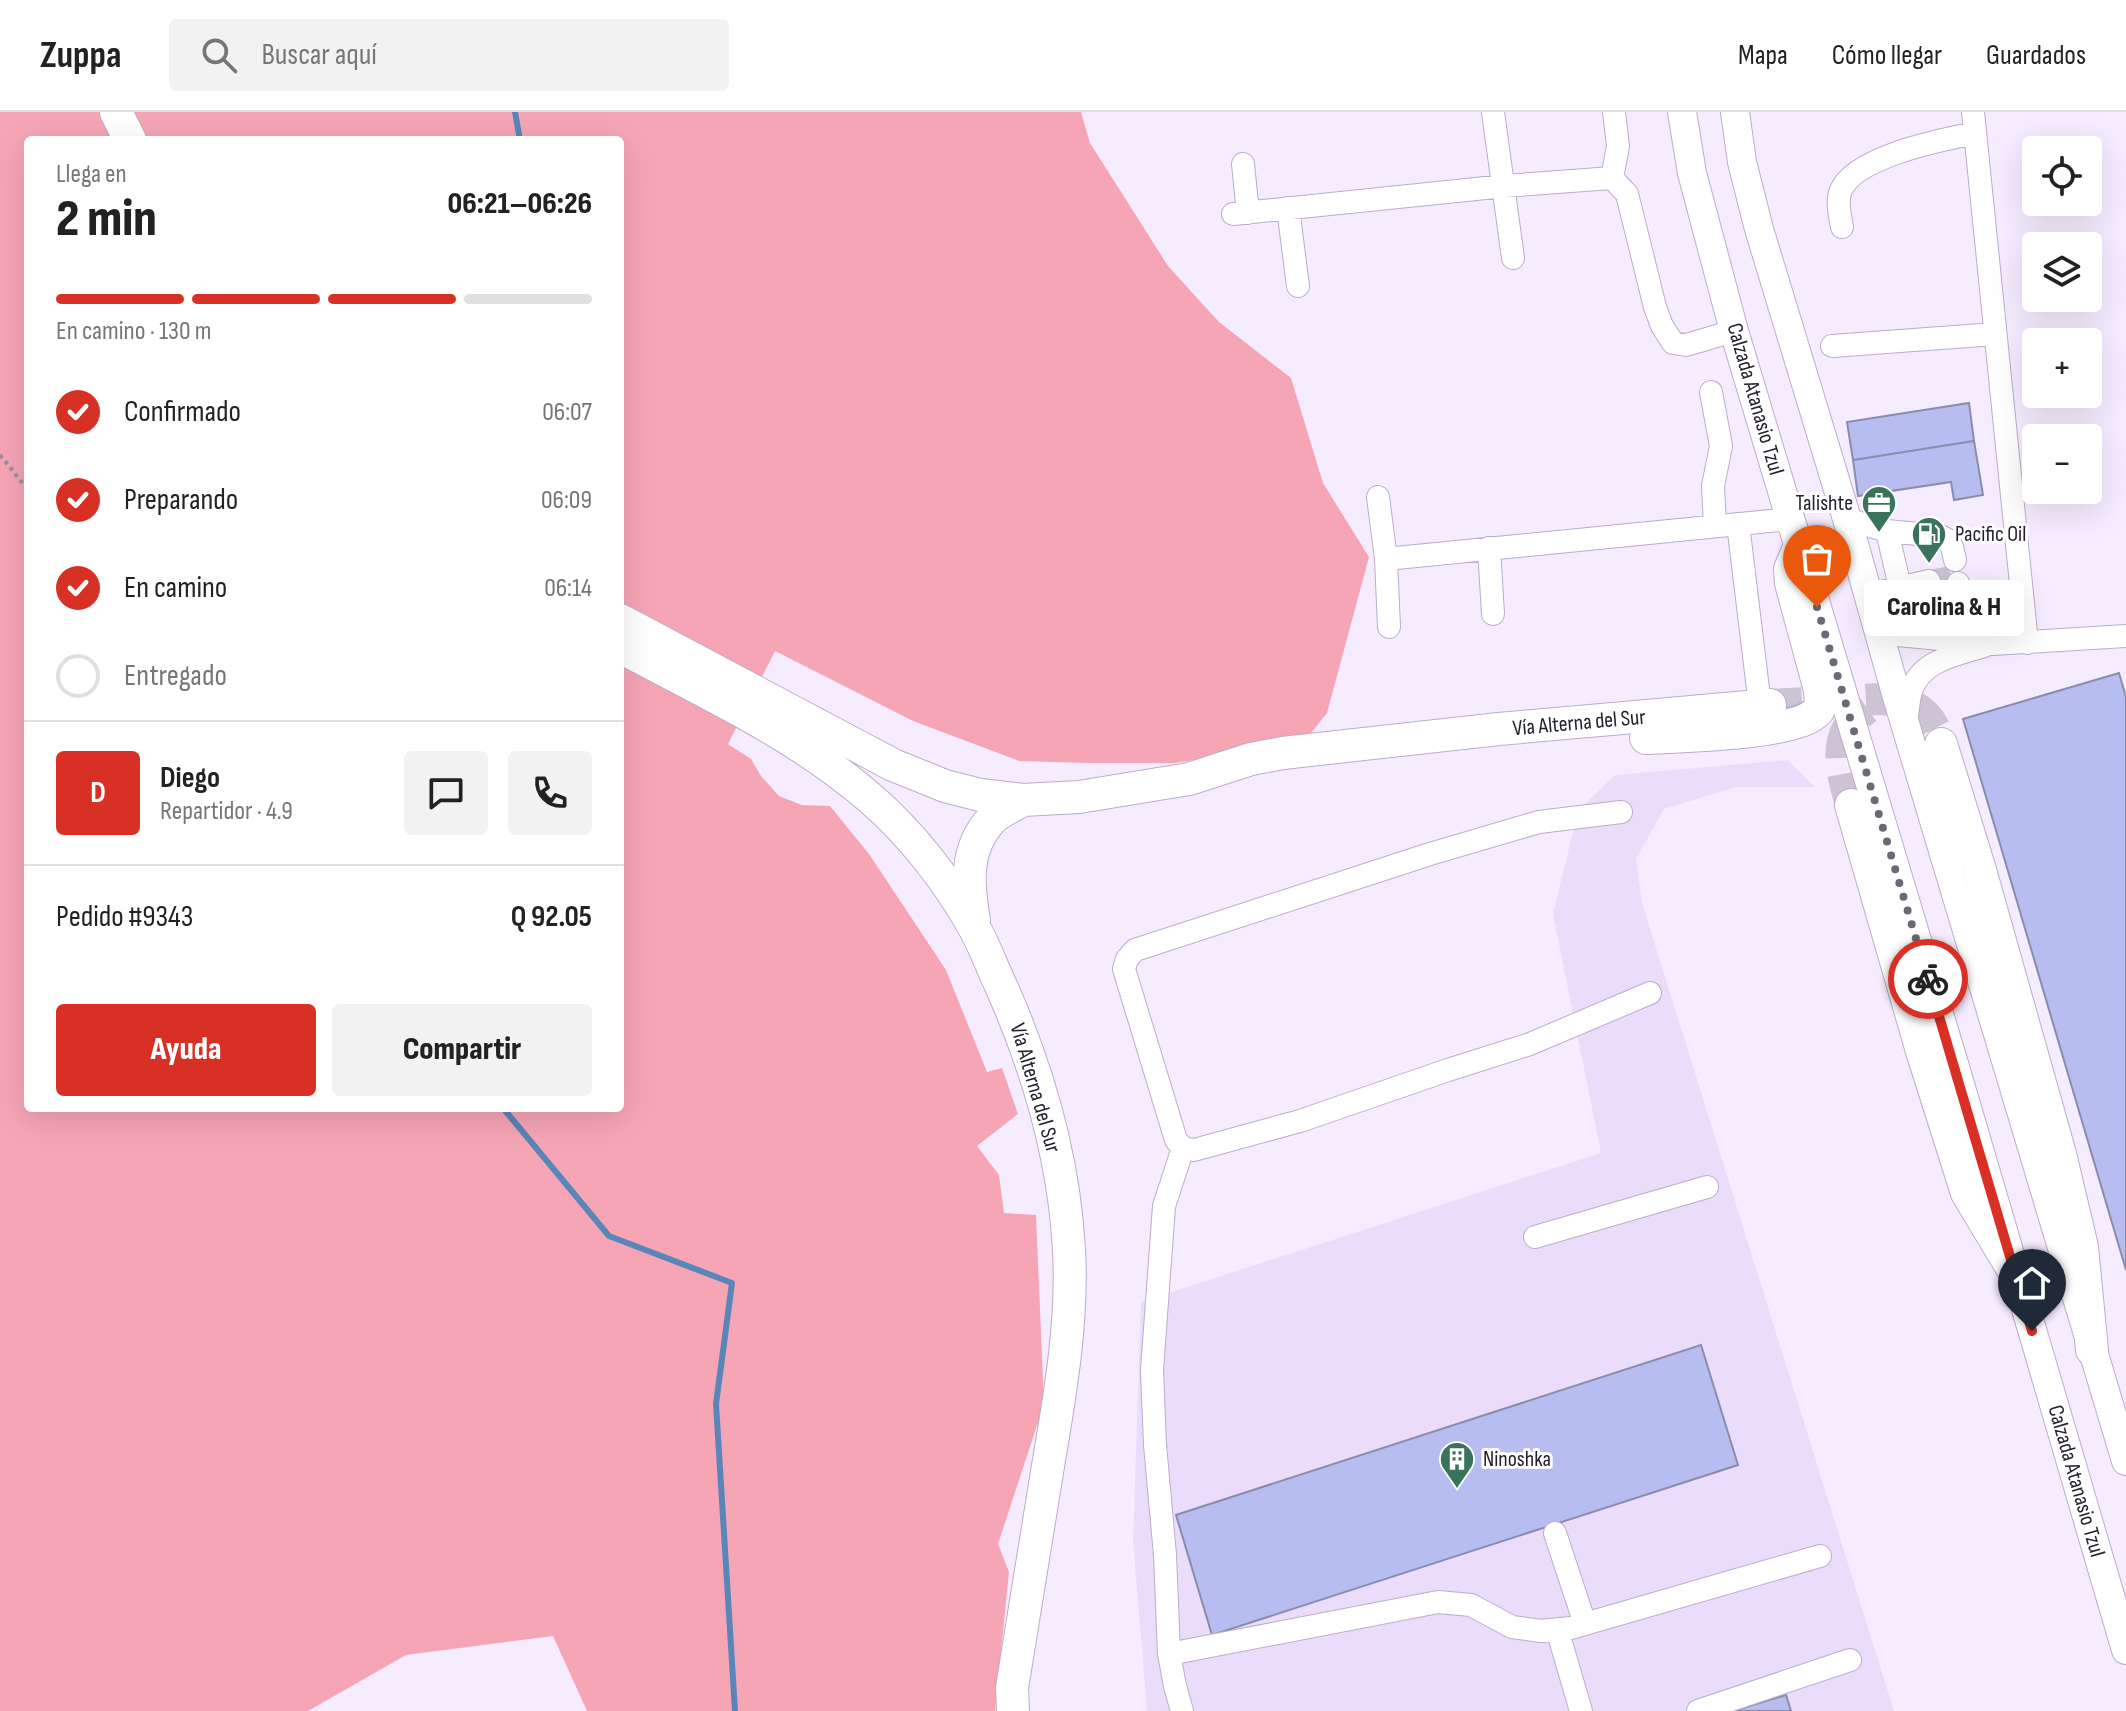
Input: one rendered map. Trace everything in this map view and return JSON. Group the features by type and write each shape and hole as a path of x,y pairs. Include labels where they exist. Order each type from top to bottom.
{"highway":[{"path":"95,112 106,136"},
{"path":"116,112 128,136"},
{"path":"1189,779 1227,781 1494,749 1723,734 1791,725 1809,718 1819,709 1821,700 1791,583 1795,534"},
{"name":"Vía Alterna del Sur","path":"624,622 773,715 820,759 872,799 921,852 947,886 975,929 1017,1020 1051,1128 1062,1188 1069,1250 1069,1315 1063,1379 1012,1688 1013,1711"},
{"name":"Vía Alterna del Sur","path":"624,649 945,786 980,795 1023,800 1079,797 1189,779 1251,759 1283,753 1764,697"},
{"path":"1941,744 2060,1154 2082,1247 2095,1361"},
{"path":"975,929 970,897 972,851 992,818 1023,800"},
{"path":"1851,805 1922,1051 1967,1193 2014,1271"}],"main road":[{"name":"Calzada Atanasio Tzul","path":"1682,112 1692,173 1734,331 2126,1650"},
{"path":"1735,112 1742,162 1759,229 2126,1461"}],"street":[{"path":"1493,112 1513,258"},
{"path":"1612,178 1618,146 1614,112"},
{"path":"1842,227 1839,193 1859,170 1974,123 2027,643"},
{"path":"1243,164 1241,213 1612,178"},
{"path":"1612,178 1627,194 1655,307 1667,336 1673,343 1686,345 1734,331"},
{"path":"1288,208 1298,286"},
{"path":"1832,346 1995,334"},
{"path":"1711,392 1721,446 1713,486 1715,526"},
{"path":"1378,497 1386,559 1389,627"},
{"path":"1847,519 1887,531 1940,536 1948,540 1955,560"},
{"path":"1386,559 1738,524 1795,534"},
{"path":"1738,524 1764,697"},
{"path":"1887,531 1900,587"},
{"path":"1489,548 1493,614"},
{"path":"1869,595 1929,581"},
{"path":"1958,583 1968,641"},
{"path":"1878,626 1898,635 1993,644 2126,636"},
{"path":"1906,725 1912,689 1923,671 1942,659 1993,644"},
{"path":"1621,812 1539,822 1430,854 1135,950 1127,959 1124,969 1176,1140 1183,1148 1194,1150 1300,1121 1530,1044 1650,993"},
{"path":"1182,1711 1169,1654 1152,1370 1164,1206 1183,1148"},
{"path":"1535,1237 1707,1187"},
{"path":"2095,1361 2126,1411"},
{"path":"1555,1533 1585,1624"},
{"path":"1169,1654 1438,1602 1471,1605 1512,1627 1541,1631 1557,1629 1585,1624 1820,1556"},
{"path":"1557,1629 1581,1711"},
{"path":"1698,1711 1850,1660"}],"path":[{"path":"0,455 24,485"}],"shaded area":[{"path":"0,112 1081,112 1090,143 1168,266 1219,322 1291,378 1323,483 1369,557 1327,713 1304,742 1175,763 1019,761 913,721 775,651 728,744 751,759 779,796 802,805 830,806 869,854 946,970 987,1072 1002,1068 1018,1114 977,1146 999,1175 1004,1213 1036,1215 1044,1404 998,1544 1009,1572 995,1711 587,1711 553,1636 406,1655 308,1711 0,1711"},
{"name":"Ninoshka","path":"1788,760 1815,787 1736,787 1664,809 1636,859 1642,903 1894,1711 1147,1711 1133,1541 1141,1302 1601,1153 1553,914 1580,809 1615,775"}],"building":[{"path":"1969,403 1974,441 1853,460 1847,422"},
{"path":"1974,441 1983,495 1954,500 1951,482 1858,496 1853,460"},
{"path":"2119,673 2126,697 2126,1270 1963,719"},
{"name":"Ninoshka","path":"1701,1345 1738,1465 1212,1635 1176,1515"},
{"path":"1786,1695 1791,1711 1733,1711"}],"waterway":[{"path":"515,112 519,136"},
{"path":"506,1112 609,1236 732,1283 716,1404 735,1711"}],"tunnel":[{"path":"1929,581 1957,576"},
{"path":"1770,705 1879,699 1902,702 1925,715 1941,744"},
{"path":"1851,805 1841,752 1847,729 1867,708"}],"way so far":[{"path":"1817,607 1928,979"}],"place":[{"name":"Talishte","path":"1879,534"},
{"name":"Pacific Oil","path":"1929,565"},
{"name":"Carolina & H","path":"1817,607"},
{"name":"Ninoshka","path":"1457,1490"}],"route":[{"path":"1928,979 2032,1331"}]}
